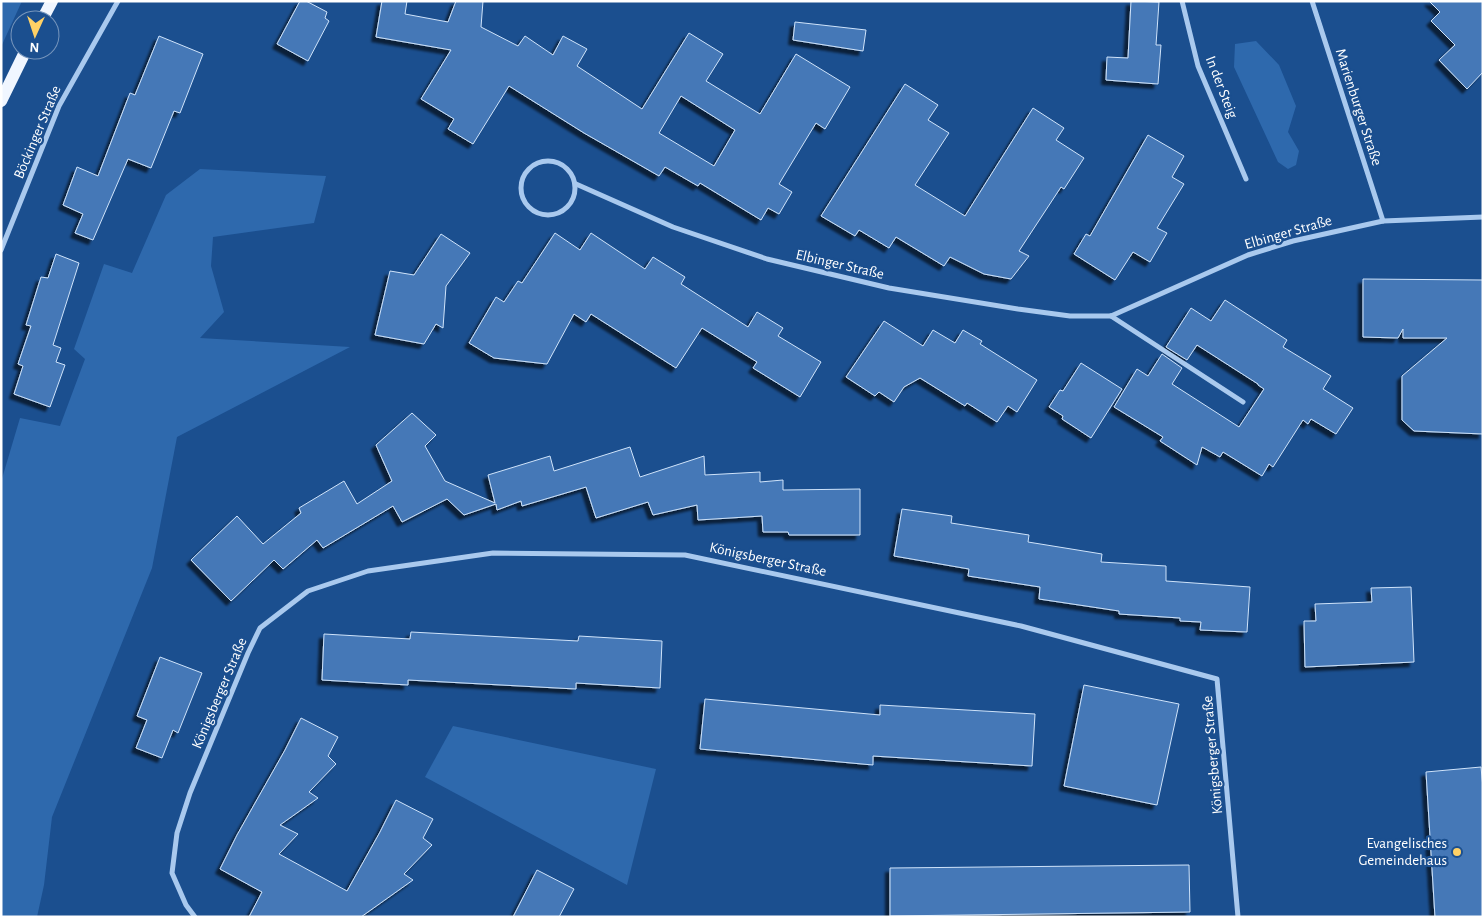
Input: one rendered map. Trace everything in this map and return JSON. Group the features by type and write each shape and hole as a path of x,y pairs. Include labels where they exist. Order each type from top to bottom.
{"main road":[{"path":"1,101 21,60"}],"street":[{"name":"Böckinger Straße","path":"1,250 59,106 118,1"},
{"name":"In der Steig","path":"1182,1 1198,66 1246,179"},
{"name":"Marienburger Straße","path":"1312,1 1383,221"},
{"path":"543,161 556,162 565,166 576,184 574,198 567,209 554,216 541,215 531,210 523,200 521,188 523,178 529,168 543,161"},
{"name":"Elbinger Straße","path":"576,184 673,226 767,260 889,288 1070,316 1111,316 1248,255 1292,241 1383,221 1483,217"},
{"path":"1111,316 1243,402"},
{"name":"Königsberger Straße","path":"195,917 186,906 172,873 177,832 190,794 248,652 260,628 308,591 368,571 493,553 685,555 1021,626 1218,679 1238,917"}],"shaded area":[{"path":"1,1 22,1 18,10 10,10 10,27 1,47"},
{"path":"1256,41 1279,65 1296,106 1288,132 1299,151 1296,165 1288,169 1278,162 1234,67 1235,44"},
{"path":"200,169 326,176 314,223 213,237 211,266 224,312 200,338 350,347 177,437 152,568 52,817 44,885 37,917 1,917 1,482 20,418 60,426 85,359 74,349 104,264 132,273 166,195"},
{"path":"453,726 656,769 627,885 425,777"}],"building":[{"path":"300,1 306,1 327,12 325,18 329,21 308,61 277,44"},
{"path":"382,1 407,1 405,14 448,22 456,1 483,1 481,27 518,46 525,36 553,55 563,36 587,49 577,66 642,109 689,33 723,54 706,81 760,114 796,54 850,87 825,129 816,123 779,184 792,192 779,214 768,208 761,220 700,183 698,186 665,167 659,176 584,133 509,86 473,144 448,129 454,119 421,99 451,50 376,37","holes":["681,96 735,130 714,166 659,133"]},
{"path":"1131,1 1159,2 1156,45 1161,45 1158,84 1106,80 1107,57 1128,58"},
{"path":"1429,1 1483,1 1483,72 1467,89 1439,60 1455,45 1431,21 1440,12"},
{"path":"795,22 866,30 863,51 793,40"},
{"path":"159,36 203,54 180,113 174,111 151,168 128,159 93,240 75,233 83,214 63,205 77,167 98,176 130,93 135,95"},
{"path":"905,84 938,105 928,120 949,133 915,185 965,216 1033,108 1064,128 1056,140 1084,158 1064,189 1061,187 1019,251 1029,256 1011,279 984,274 950,257 944,266 896,237 889,248 859,230 855,236 821,216"},
{"path":"1148,135 1184,156 1172,177 1184,184 1157,228 1167,233 1150,262 1133,252 1115,280 1074,254 1086,234 1090,236"},
{"path":"555,233 580,250 591,233 645,269 653,257 685,277 681,284 748,327 757,312 783,328 778,336 821,362 800,397 753,368 757,362 702,328 676,368 591,314 586,322 574,314 547,364 494,358 469,343 496,297 504,302 518,281 522,283"},
{"path":"441,234 470,253 446,286 443,328 436,324 424,344 375,335 390,271 414,275"},
{"path":"56,254 79,263 53,345 61,348 56,362 65,365 50,407 14,394 23,366 18,364 31,326 26,325 41,277 48,278"},
{"path":"1363,279 1483,280 1483,434 1414,431 1402,420 1402,376 1447,338 1403,338 1403,329 1398,338 1363,337"},
{"path":"1225,300 1287,340 1283,347 1331,376 1323,389 1353,408 1336,434 1311,419 1308,424 1303,420 1273,467 1269,464 1262,476 1223,452 1220,457 1202,447 1197,465 1160,441 1163,437 1114,407 1137,369 1148,376 1162,354 1182,368 1172,384 1239,427 1264,389 1197,345 1187,360 1166,347 1191,308 1211,321"},
{"path":"884,321 923,346 933,330 955,343 963,330 982,341 980,344 1037,380 1017,412 1008,406 997,422 967,403 965,406 920,378 904,387 894,402 879,392 875,396 846,377"},
{"path":"1081,363 1122,389 1091,438 1062,419 1063,416 1049,407 1060,390 1063,391"},
{"path":"412,413 436,435 425,446 445,481 495,503 488,475 550,456 554,471 630,447 640,477 704,456 705,475 760,472 760,482 783,480 783,490 860,489 860,535 789,535 788,532 763,532 762,516 698,520 697,505 653,515 648,502 596,518 586,487 522,506 521,501 497,510 496,504 464,515 447,499 402,522 393,506 323,548 317,540 283,569 274,560 231,601 191,560 237,516 263,544 301,513 299,508 344,481 357,504 392,481 376,445"},
{"path":"902,509 952,516 951,523 1029,535 1028,542 1102,554 1101,562 1166,566 1166,581 1250,587 1247,632 1200,630 1201,622 1180,621 1180,618 1119,614 1119,611 1039,599 1040,587 968,576 969,569 894,556"},
{"path":"1411,587 1414,662 1305,667 1304,621 1316,621 1315,604 1372,602 1371,588"},
{"path":"411,632 578,641 579,636 662,641 660,688 576,683 576,689 408,680 408,685 322,680 324,634 410,639"},
{"path":"160,657 202,673 178,733 173,730 162,758 136,748 147,720 137,716"},
{"path":"1084,685 1179,704 1157,805 1064,786"},
{"path":"705,699 880,715 880,705 1035,714 1032,766 873,756 873,765 700,749"},
{"path":"301,718 338,737 328,756 336,764 309,792 318,798 280,825 298,834 279,854 347,891 396,800 433,819 423,838 432,845 404,874 413,880 361,917 249,917 262,892 220,869"},
{"name":"Evangelisches Gemeindehaus","path":"1481,767 1483,788 1483,917 1435,917 1426,772"},
{"path":"1189,865 1190,912 890,916 890,868"},
{"path":"537,870 574,889 559,917 513,917"}],"place":[{"name":"Evangelisches Gemeindehaus","path":"1457,852"}]}
